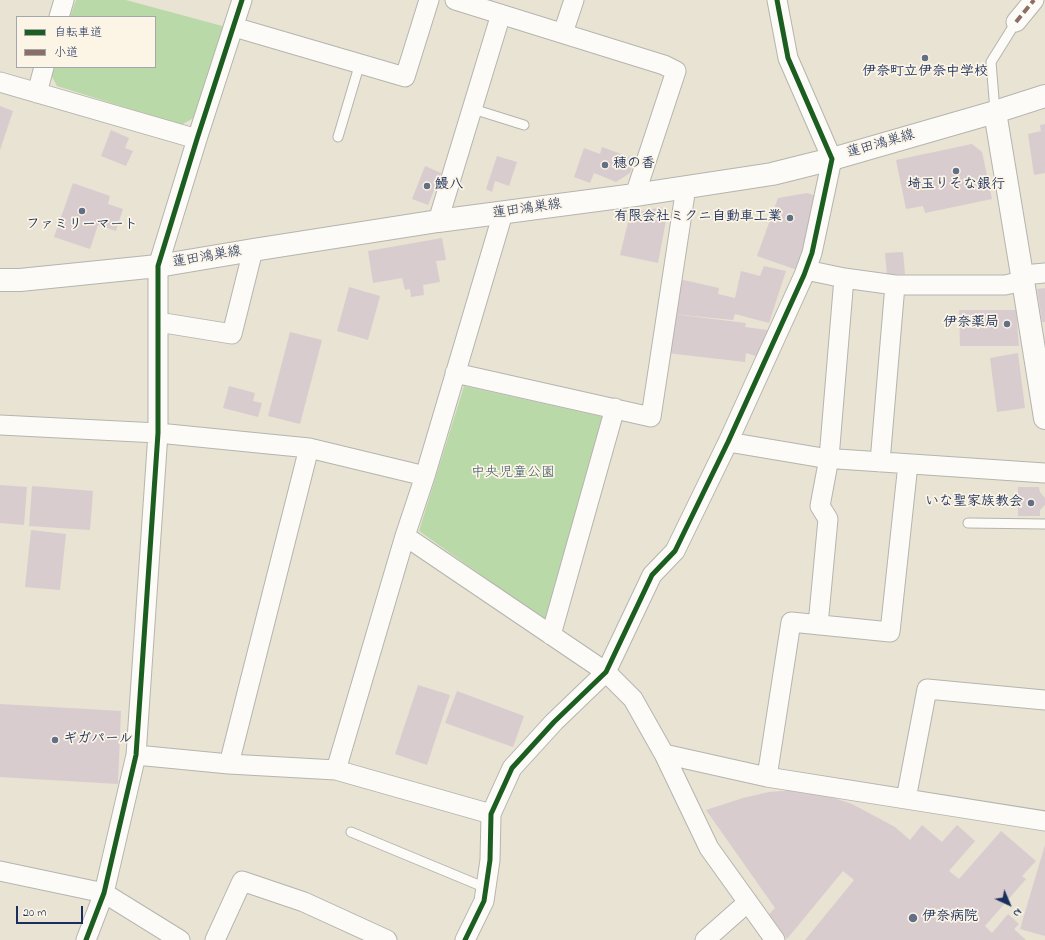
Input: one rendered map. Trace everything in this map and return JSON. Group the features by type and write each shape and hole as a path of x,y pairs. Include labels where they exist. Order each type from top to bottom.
{"main road":[{"name":"蓮田鴻巣線","path":"0,280 20,280 158,266 438,221 635,195 772,174 832,159 1045,96"},
{"path":"995,112 1043,396 1045,418"}],"street":[{"path":"59,16 64,0"},
{"path":"86,940 104,893 136,755 158,433 158,266 197,138 242,0"},
{"path":"234,27 405,77 429,0"},
{"path":"455,0 664,65 676,71 635,195"},
{"path":"563,33 574,0"},
{"path":"464,940 484,901 490,860 491,814 512,768 554,722 606,672 652,575 675,551 728,442 806,270 812,253 832,159 788,58 777,0"},
{"path":"1016,22 1034,0"},
{"path":"438,221 501,14"},
{"path":"37,93 44,68"},
{"path":"0,82 197,138"},
{"path":"455,373 651,417 686,187"},
{"path":"336,770 503,213"},
{"path":"158,322 232,334 253,250"},
{"path":"806,270 844,278 895,285 1005,285 1023,278 1045,273"},
{"path":"818,625 828,519 820,506 829,458 844,278"},
{"path":"880,462 895,285"},
{"path":"551,635 615,408"},
{"path":"0,425 158,433 309,448 425,476"},
{"path":"728,442 829,458 1045,473"},
{"path":"229,764 309,448"},
{"path":"767,777 791,622 890,632 908,464"},
{"path":"405,536 606,672 633,699 664,754 710,848 775,940"},
{"path":"906,799 927,689 1045,700"},
{"path":"664,754 767,777 1045,821"},
{"path":"136,755 229,764 336,770 491,814"},
{"path":"0,871 104,893 180,940"},
{"path":"222,938 242,881 304,902 387,940"},
{"path":"705,940 748,902"}],"lane":[{"path":"995,112 991,62 1016,22"},
{"path":"338,137 360,64"},
{"path":"473,109 524,125"},
{"path":"968,523 1045,524"},
{"path":"351,832 486,888"}],"green space":[{"path":"76,0 126,0 226,27 199,115 181,125 57,86 50,73 52,68 156,68 156,16 70,16"},
{"name":"中央児童公園","path":"464,386 608,418 545,620 419,531"}],"building":[{"path":"0,106 13,111 0,150"},
{"path":"1045,124 1045,173 1034,175 1028,134 1041,131 1040,125"},
{"path":"111,130 129,138 125,148 133,151 126,166 101,156"},
{"path":"972,144 982,152 992,199 925,213 923,206 906,209 896,160"},
{"path":"602,147 635,159 630,173 616,182 594,173 590,183 574,177 584,148 600,154"},
{"path":"497,156 517,162 509,186 495,181 492,192 486,189"},
{"path":"425,166 441,173 428,205 412,199"},
{"path":"73,183 110,196 108,204 123,209 116,231 98,225 90,249 54,237"},
{"path":"807,193 819,197 814,224 797,270 757,256 778,198"},
{"path":"661,207 667,215 658,263 620,255 630,214"},
{"path":"442,238 446,260 436,261 440,282 423,285 424,295 411,297 410,289 405,290 402,278 373,283 368,251"},
{"path":"903,252 905,274 887,275 885,253"},
{"path":"764,266 786,271 769,323 735,314 733,320 673,314 679,279 719,288 718,294 735,298 741,271 760,276"},
{"path":"349,287 380,296 368,340 337,331"},
{"path":"1045,288 1045,322 1042,322 1037,289"},
{"path":"959,310 1016,310 1019,346 960,346"},
{"path":"672,314 746,323 745,327 768,330 756,356 746,353 745,362 667,353"},
{"path":"290,332 322,340 300,424 268,416"},
{"path":"1018,353 1025,408 997,412 990,358"},
{"path":"229,386 255,393 253,401 262,403 258,417 223,408"},
{"path":"0,485 27,487 24,525 0,523"},
{"path":"32,486 93,491 90,530 29,526"},
{"path":"1018,487 1039,487 1040,492 1045,498 1045,505 1040,510 1040,516 1018,516"},
{"path":"31,530 66,534 60,590 25,587"},
{"path":"418,685 450,695 427,765 395,754"},
{"path":"457,691 524,716 513,747 445,723"},
{"path":"0,704 121,711 118,784 0,777"},
{"path":"796,790 828,796 852,804 895,827 910,840 922,825 942,842 957,825 975,841 949,871 959,879 1001,831 1036,861 1022,876 1026,879 985,926 992,933 1008,914 1019,924 1014,929 1026,940 805,940 854,880 843,871 787,939 769,914 775,908 706,810 743,798 769,792"},
{"path":"1045,845 1045,936 1020,929"}],"marked path":[{"path":"1016,22 1034,0"}],"cycle path":[{"path":"86,940 104,893 136,755 158,433 158,266 242,0"},
{"path":"465,940 484,901 490,860 491,814 512,768 554,722 606,672 652,575 675,551 728,442 804,275 812,253 832,159 788,58 777,0"}],"place":[{"name":"伊奈町立伊奈中学校","path":"925,58"},
{"name":"穂の香","path":"605,165"},
{"name":"埼玉りそな銀行","path":"956,171"},
{"name":"鰻八","path":"427,186"},
{"name":"ファミリーマート","path":"82,211"},
{"name":"有限会社ミクニ自動車工業","path":"790,218"},
{"name":"伊奈薬局","path":"1007,324"},
{"name":"いな聖家族教会","path":"1031,503"},
{"name":"ギガパール","path":"55,740"},
{"name":"伊奈病院","path":"913,918"}]}
